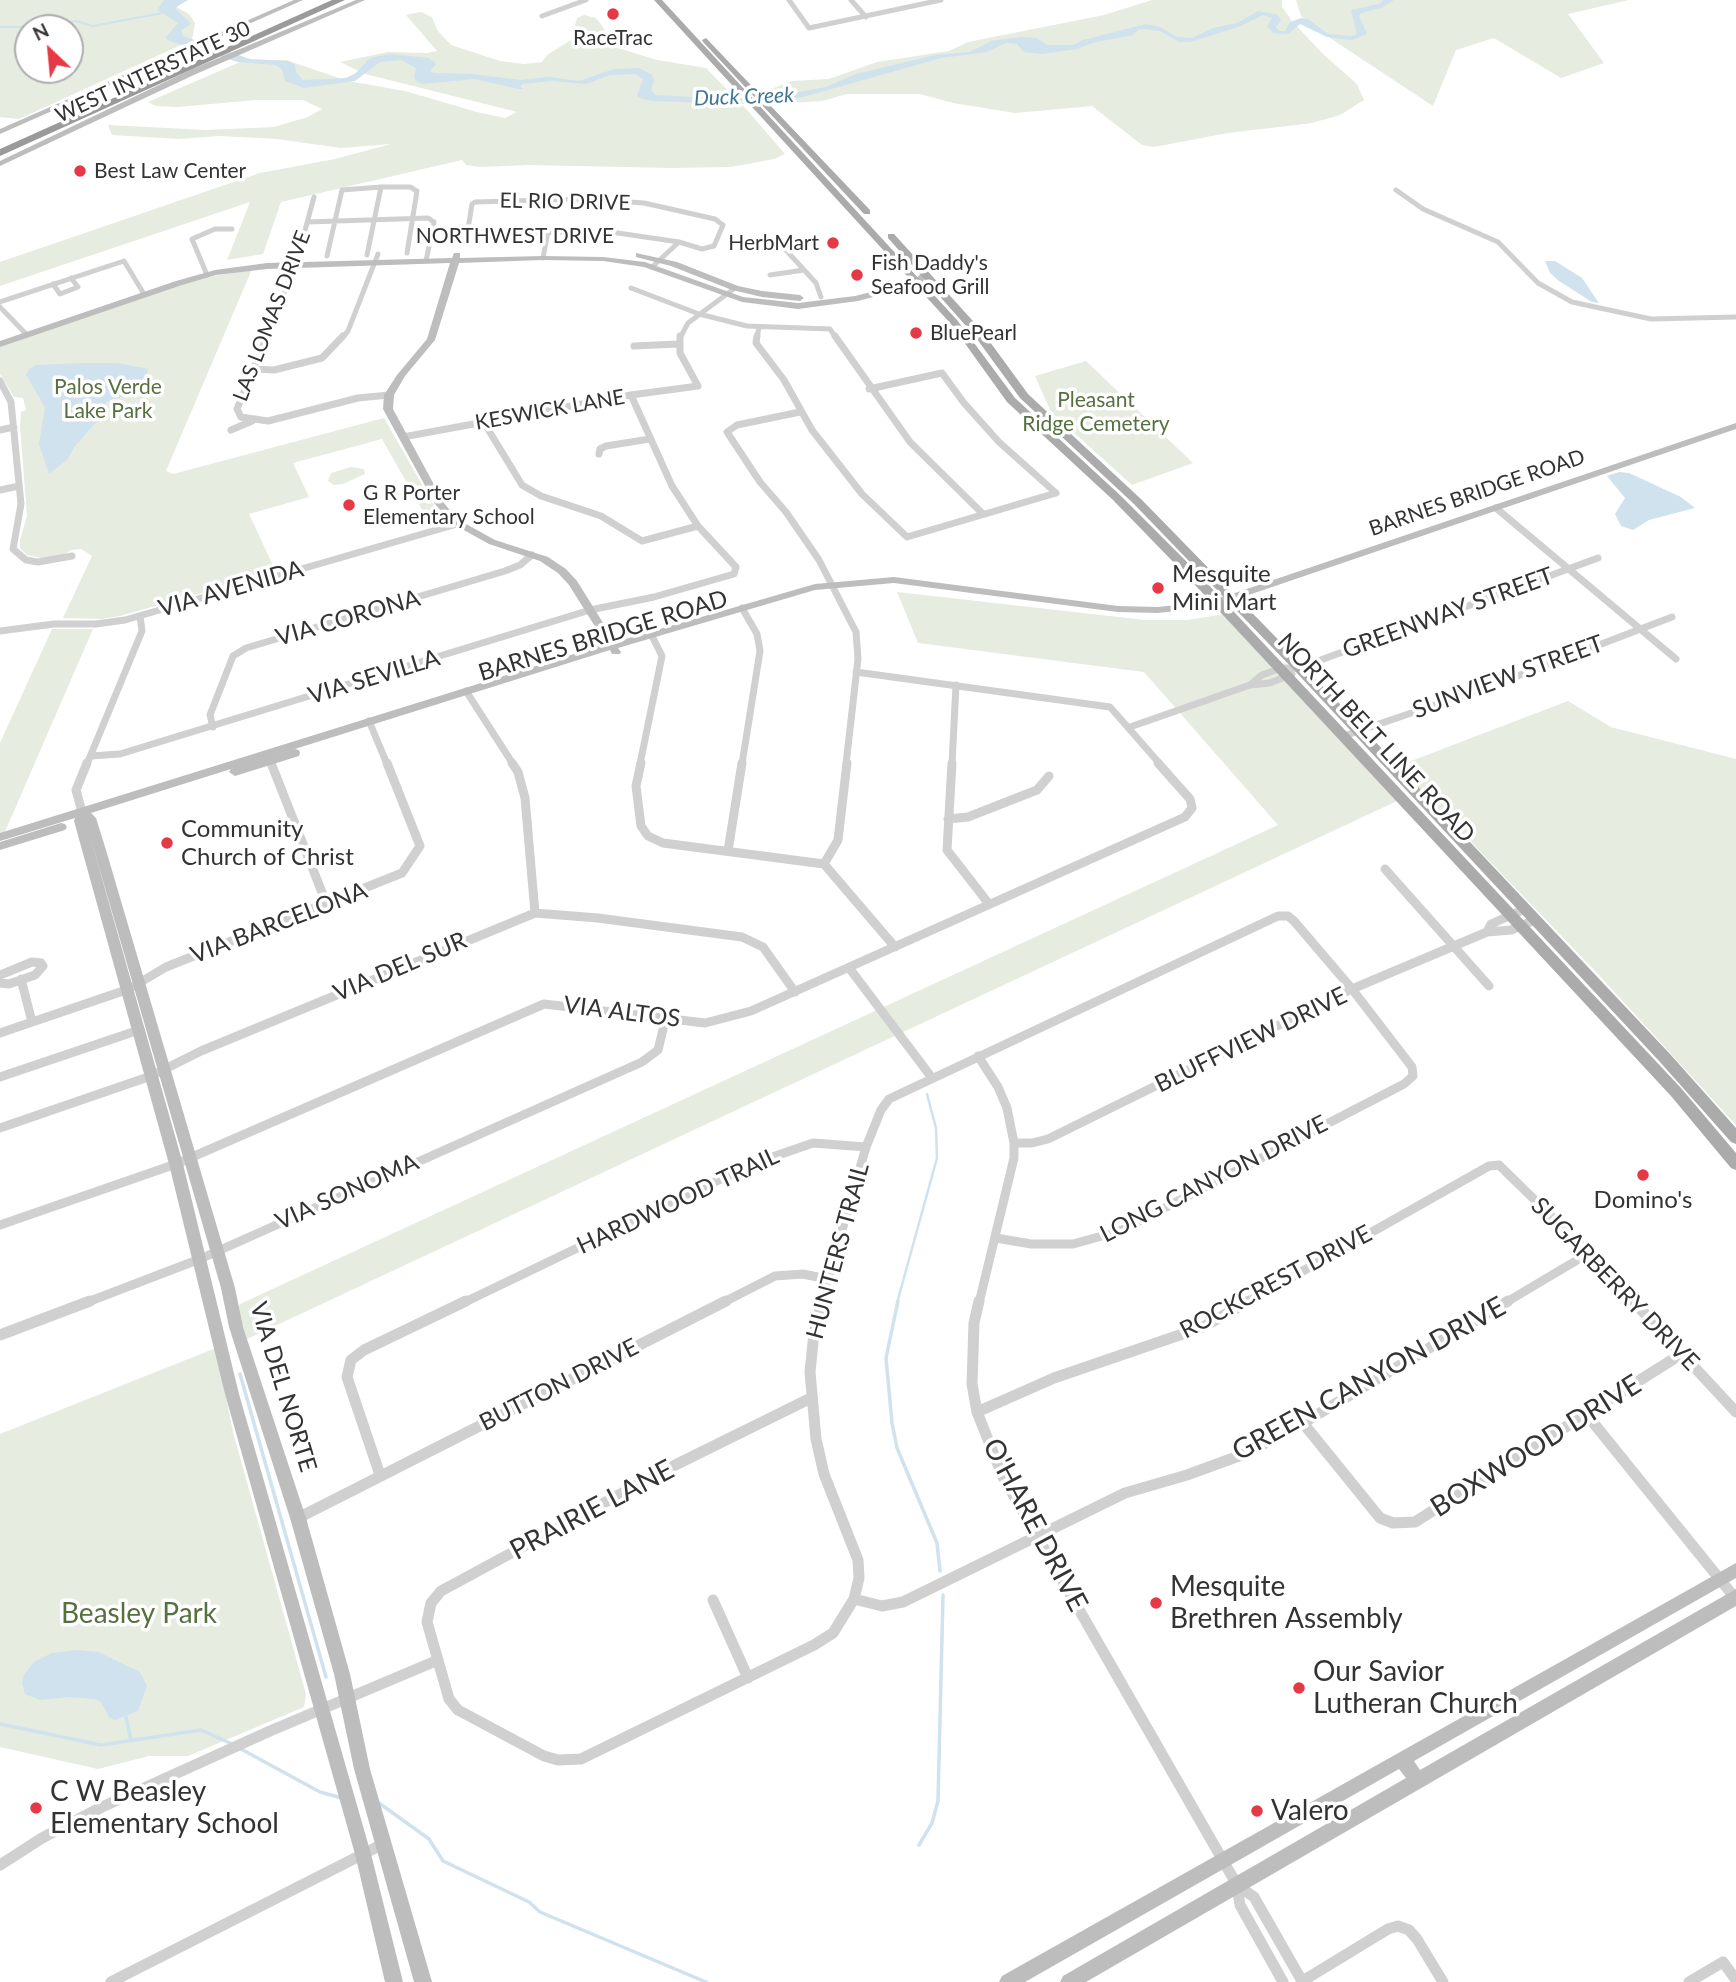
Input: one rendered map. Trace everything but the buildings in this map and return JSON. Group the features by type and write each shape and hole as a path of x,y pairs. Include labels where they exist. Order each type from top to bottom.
{"highway":[{"path":"0,141 65,109 128,85 174,61 318,0"},
{"path":"0,153 85,118 340,0"},
{"path":"274,30 353,0"}],"main road":[{"name":"WEST INTERSTATE 30","path":"0,132 65,109 116,83 174,61 300,0"},
{"name":"WEST INTERSTATE 30","path":"257,40 362,0"},
{"name":"NORTH BELT LINE ROAD","path":"658,0 815,172 891,244"},
{"name":"NORTH BELT LINE ROAD","path":"670,0 826,169 891,244 954,321 1011,400 1136,509"},
{"path":"671,14 681,12"},
{"name":"WEST INTERSTATE 30","path":"0,164 85,118"},
{"path":"815,172 826,169"},
{"name":"NORTHWEST DRIVE","path":"0,344 23,332 205,271 256,267 327,256 427,257 588,250 660,259 734,288 774,296 821,297 917,278"},
{"name":"NORTHWEST DRIVE","path":"297,260 407,253 427,257"},
{"name":"NORTHWEST DRIVE","path":"544,254 652,267 725,294 768,304 813,306 848,301 917,278"},
{"path":"457,256 431,340 401,375 389,395 388,409 440,504 457,524 492,542 544,559 562,570 614,649"},
{"name":"NORTH BELT LINE ROAD","path":"917,278 978,333 1024,396 1136,509 1350,734 1469,850 1530,914 1658,1062 1736,1164"},
{"name":"NORTHWEST DRIVE","path":"0,336 23,332"},
{"path":"1011,400 1024,396"},
{"name":"BARNES BRIDGE ROAD","path":"0,846 468,694 614,649 833,588 894,580 921,587 1137,617 1186,614 1736,426"},
{"name":"NORTH BELT LINE ROAD","path":"1350,734 1455,856 1515,920 1736,1138"},
{"name":"BARNES BRIDGE ROAD","path":"0,837 84,817"},
{"name":"VIA DEL NORTE","path":"84,817 158,1073 176,1164 263,1507 355,1824 394,1982"},
{"path":"1455,856 1469,850"},
{"name":"VIA DEL NORTE","path":"134,986 139,1030 191,1157 236,1327 298,1518 342,1674 362,1769 423,1982"},
{"path":"1008,1982 1736,1570"},
{"path":"1069,1982 1735,1598"},
{"path":"1626,1632 1641,1652"},
{"path":"1402,1759 1418,1782"}],"street":[{"path":"542,16 586,0"},
{"path":"789,0 809,28 866,17 920,2 941,0"},
{"path":"851,0 866,17"},
{"path":"252,369 274,370 322,358 348,331 373,257 374,219 381,187"},
{"path":"327,256 342,190 345,188 416,189 418,193 407,253"},
{"path":"1396,190 1423,209 1497,242 1538,283 1572,302 1651,319 1736,317"},
{"name":"LAS LOMAS DRIVE","path":"252,421 231,430 230,426 241,417 237,409 297,260 314,197"},
{"name":"EL RIO DRIVE","path":"548,231 471,233 468,229 472,204 506,200 582,199 645,203 723,223 714,246 702,249 678,242"},
{"path":"307,222 428,218 434,222 427,257"},
{"path":"205,271 192,239 215,229 232,229"},
{"path":"544,254 548,231 611,232 678,242"},
{"path":"652,267 678,242"},
{"path":"784,248 816,283 821,297"},
{"path":"23,332 0,305 52,284 124,261 142,290"},
{"path":"770,275 804,270"},
{"path":"52,284 61,293 78,287 71,278"},
{"path":"631,288 699,314 759,327 830,329 851,356 869,389 910,442 983,514"},
{"path":"634,346 678,344 682,329 734,288"},
{"path":"759,327 756,343 784,380 800,412 848,478 907,537 1056,493 999,442 964,403 942,373 869,389"},
{"name":"KESWICK LANE","path":"403,437 631,395 698,386 678,344"},
{"path":"0,381 11,402 19,486 21,519 13,539 13,549 18,555 38,562 72,556"},
{"path":"241,417 252,421 268,421 358,398 389,395"},
{"path":"483,421 522,485 541,496 601,516 642,541 698,526 666,475 631,395"},
{"path":"800,412 737,425 727,432 760,482 786,512 819,560 856,632 856,671 838,840 824,864"},
{"path":"0,429 14,427"},
{"path":"599,454 600,449 606,446 650,439"},
{"path":"0,490 19,486"},
{"path":"1496,508 1676,659"},
{"name":"VIA AVENIDA","path":"0,631 54,624 111,623 457,524"},
{"name":"VIA SEVILLA","path":"91,757 120,754 590,610 654,597 736,571 733,564 698,526"},
{"name":"VIA CORONA","path":"213,727 210,715 233,656 246,648 505,571 520,565 532,555"},
{"name":"GREENWAY STREET","path":"1130,727 1598,558"},
{"path":"728,851 759,660 757,634 744,612"},
{"name":"VIA DEL NORTE","path":"84,817 76,790 142,631 140,616"},
{"name":"SUNVIEW STREET","path":"1350,734 1502,682 1672,617"},
{"path":"654,638 662,656 636,786 641,826 648,836 663,843 824,864 895,947"},
{"path":"856,671 1101,705 1110,708 1130,727"},
{"path":"956,685 947,850 989,904"},
{"path":"468,694 518,772 525,797 535,913"},
{"name":"VIA BARCELONA","path":"0,1032 134,986 166,967 327,905 401,873 420,846 418,836 371,725"},
{"name":"VIA ALTOS","path":"0,1225 176,1164 544,1004 705,1023 726,1019 850,968 1185,817 1190,812 1192,802 1130,727"},
{"path":"269,757 327,905"},
{"path":"948,819 968,817 1037,790 1049,776"},
{"path":"1385,869 1489,986"},
{"name":"VIA DEL SUR","path":"0,1128 158,1073 201,1051 535,913 598,918 742,937 763,947 795,992"},
{"name":"BLUFFVIEW DRIVE","path":"1487,932 1491,924 1530,914"},
{"name":"BLUFFVIEW DRIVE","path":"1014,1143 1032,1143 1048,1139 1352,989 1487,932 1511,930 1515,920 1530,914"},
{"path":"866,1147 881,1110 889,1099 1258,923 1278,916 1288,916 1352,989"},
{"path":"0,975 32,962 43,964 38,973 9,984 0,983"},
{"path":"850,968 932,1078"},
{"path":"21,979 32,1022"},
{"name":"LONG CANYON DRIVE","path":"996,1238 1031,1244 1073,1244 1120,1231 1404,1084 1413,1076 1412,1066 1352,989"},
{"name":"VIA SONOMA","path":"0,1335 200,1259 642,1062 657,1050 666,1017"},
{"path":"0,1077 139,1030"},
{"name":"O'HARE DRIVE","path":"978,1056 998,1087 1007,1108 1014,1143 1012,1173 973,1333 972,1384 977,1412 1003,1477 1237,1885"},
{"name":"HARDWOOD TRAIL","path":"380,1475 347,1377 351,1360 364,1350 752,1164 813,1143 866,1147"},
{"name":"HUNTERS TRAIL","path":"854,1599 859,1578 858,1560 824,1474 811,1398 814,1333 866,1147"},
{"name":"SUGARBERRY DRIVE","path":"1489,1166 1499,1165 1589,1253 1736,1412"},
{"name":"ROCKCREST DRIVE","path":"977,1412 1054,1378 1203,1327 1489,1166"},
{"name":"GREEN CANYON DRIVE","path":"854,1599 882,1606 903,1601 1125,1493 1187,1475 1247,1453 1303,1423 1589,1253"},
{"name":"BUTTON DRIVE","path":"298,1518 775,1276 803,1274 827,1279"},
{"name":"BOXWOOD DRIVE","path":"1303,1423 1380,1518 1393,1522 1415,1522 1684,1353"},
{"name":"PRAIRIE LANE","path":"438,1660 427,1615 431,1603 441,1591 661,1472 811,1398"},
{"path":"1587,1415 1735,1598"},
{"path":"0,1865 42,1838 93,1811 270,1731 438,1660 449,1699 458,1710 484,1726 558,1760 581,1759 748,1678 833,1633 854,1599"},
{"path":"713,1600 748,1678"},
{"path":"111,1982 383,1844"},
{"path":"1237,1885 1254,1897 1302,1982 1388,1929 1398,1926 1409,1930 1417,1939 1443,1982"},
{"path":"1237,1885 1240,1905 1283,1982"},
{"path":"1689,1982 1723,1962 1736,1980"}],"green space":[{"path":"0,0 171,0 171,4 189,14 195,23 192,40 19,119 0,117"},
{"path":"1152,0 1282,0 1282,7 1292,21 1357,84 1364,100 1340,115 1312,123 1228,133 1154,147 1142,145 1092,106 1015,113 953,103 920,94 847,94 822,101 777,104 774,88 792,81 829,79 877,62 949,51 968,42 1104,15"},
{"path":"1296,0 1629,0 1568,14 1604,63 1561,78 1494,38 1456,50 1433,106 1324,34 1301,16"},
{"path":"421,12 432,17 437,30 451,45 500,61 524,64 542,62 547,55 571,40 577,18 584,15 596,18 605,30 595,41 657,60 706,68 785,154 774,159 731,167 481,167 466,165 462,160 281,202 263,254 227,260 250,202 0,286 0,262 260,173 335,159 391,144 341,148 277,139 219,136 178,139 112,135 108,125 206,130 274,127 308,117 322,109 303,100 256,100 178,107 156,106 148,102 240,62 286,60 348,81 405,91 477,112 505,118 517,112 365,74 340,62 388,52 437,51 406,15"},
{"name":"Palos Verde Lake Park","path":"252,269 166,471 173,474 384,418 444,523 432,527 382,439 293,463 309,497 249,514 276,572 120,616 102,619 63,618 92,556 81,549 71,550 59,558 42,558 27,555 20,548 27,516 20,426 21,412 26,410 23,398 14,397 0,374 0,346 193,280"},
{"name":"Pleasant Ridge Cemetery","path":"1086,361 1193,463 1132,485 1051,412 1035,376"},
{"path":"351,467 364,469 365,474 343,484 334,485 328,481 331,473"},
{"path":"897,592 1145,620 1188,620 1224,614 1397,801 247,1339 237,1309 240,1304 1278,825 1144,672 918,643"},
{"path":"52,629 93,629 4,834 0,835 0,743"},
{"path":"1568,701 1611,727 1736,759 1736,1125 1598,974 1398,766"},
{"name":"Beasley Park","path":"216,1348 233,1432 306,1694 304,1707 188,1756 149,1756 98,1769 0,1747 0,1434"}],"water":[{"path":"164,0 188,0 175,8 191,24 181,30 183,36 250,59 289,61 295,65 296,72 303,80 346,78 356,73 370,58 390,54 429,58 436,64 430,71 434,73 473,74 520,80 549,77 579,81 614,69 639,68 651,74 654,80 651,90 656,95 732,99 783,95 826,87 856,74 935,55 970,52 991,41 1021,37 1037,38 1047,45 1073,45 1146,24 1160,27 1177,37 1192,38 1213,28 1237,23 1258,11 1278,15 1281,21 1276,27 1279,31 1285,31 1290,22 1301,18 1308,19 1328,34 1352,36 1357,34 1351,10 1379,4 1384,0 1394,0 1381,8 1361,13 1359,16 1367,34 1352,40 1327,37 1300,24 1288,34 1273,33 1267,26 1272,18 1263,15 1241,26 1190,42 1179,42 1160,31 1144,29 1133,35 1092,43 1077,49 1042,54 1024,52 1017,44 1006,43 987,52 941,58 803,97 746,104 652,101 640,98 637,96 643,79 635,74 610,75 586,84 552,81 523,84 520,86 523,89 475,79 423,84 414,77 416,68 401,60 380,62 355,81 304,88 285,81 282,69 275,65 238,62 167,40 166,37 178,23 157,10"},
{"path":"1545,261 1555,261 1582,278 1599,303 1592,302 1559,281 1550,273"},
{"path":"117,363 149,369 133,393 106,402 99,419 74,447 68,459 49,474 39,444 45,407 26,375 29,369 36,365"},
{"path":"1619,472 1629,473 1681,497 1695,508 1649,520 1633,530 1621,526 1615,514 1625,498 1607,476"},
{"path":"77,1650 98,1652 140,1672 147,1686 138,1711 115,1720 109,1717 101,1702 95,1699 69,1697 40,1700 25,1694 22,1683 24,1675 34,1662 52,1653"}],"waterway":[{"path":"0,27 47,27 76,21 93,26 162,13"},
{"path":"897,1303 937,1158 936,1128 927,1094"},
{"path":"898,1301 886,1358 892,1423 897,1448 937,1543 940,1571"},
{"path":"240,1374 326,1677"},
{"path":"919,1845 932,1823 938,1801 943,1595"},
{"path":"126,1717 131,1741"},
{"path":"0,1724 101,1745 131,1741"},
{"path":"131,1741 201,1730 232,1744"},
{"path":"241,1749 320,1792 342,1798"},
{"path":"379,1803 429,1839 443,1861 529,1902 540,1912 706,1982"}],"place":[{"name":"RaceTrac","path":"613,14"},
{"name":"Best Law Center","path":"80,171"},
{"name":"HerbMart","path":"833,243"},
{"name":"Fish Daddy's Seafood Grill","path":"857,275"},
{"name":"BluePearl","path":"916,333"},
{"name":"G R Porter Elementary School","path":"349,505"},
{"name":"Mesquite Mini Mart","path":"1158,588"},
{"name":"Community Church of Christ","path":"167,843"},
{"name":"Domino's","path":"1643,1175"},
{"name":"Mesquite Brethren Assembly","path":"1156,1603"},
{"name":"Our Savior Lutheran Church","path":"1299,1688"},
{"name":"C W Beasley Elementary School","path":"36,1808"},
{"name":"Valero","path":"1257,1811"}],"water label":[{"name":"Duck Creek","path":"744,97"}]}
